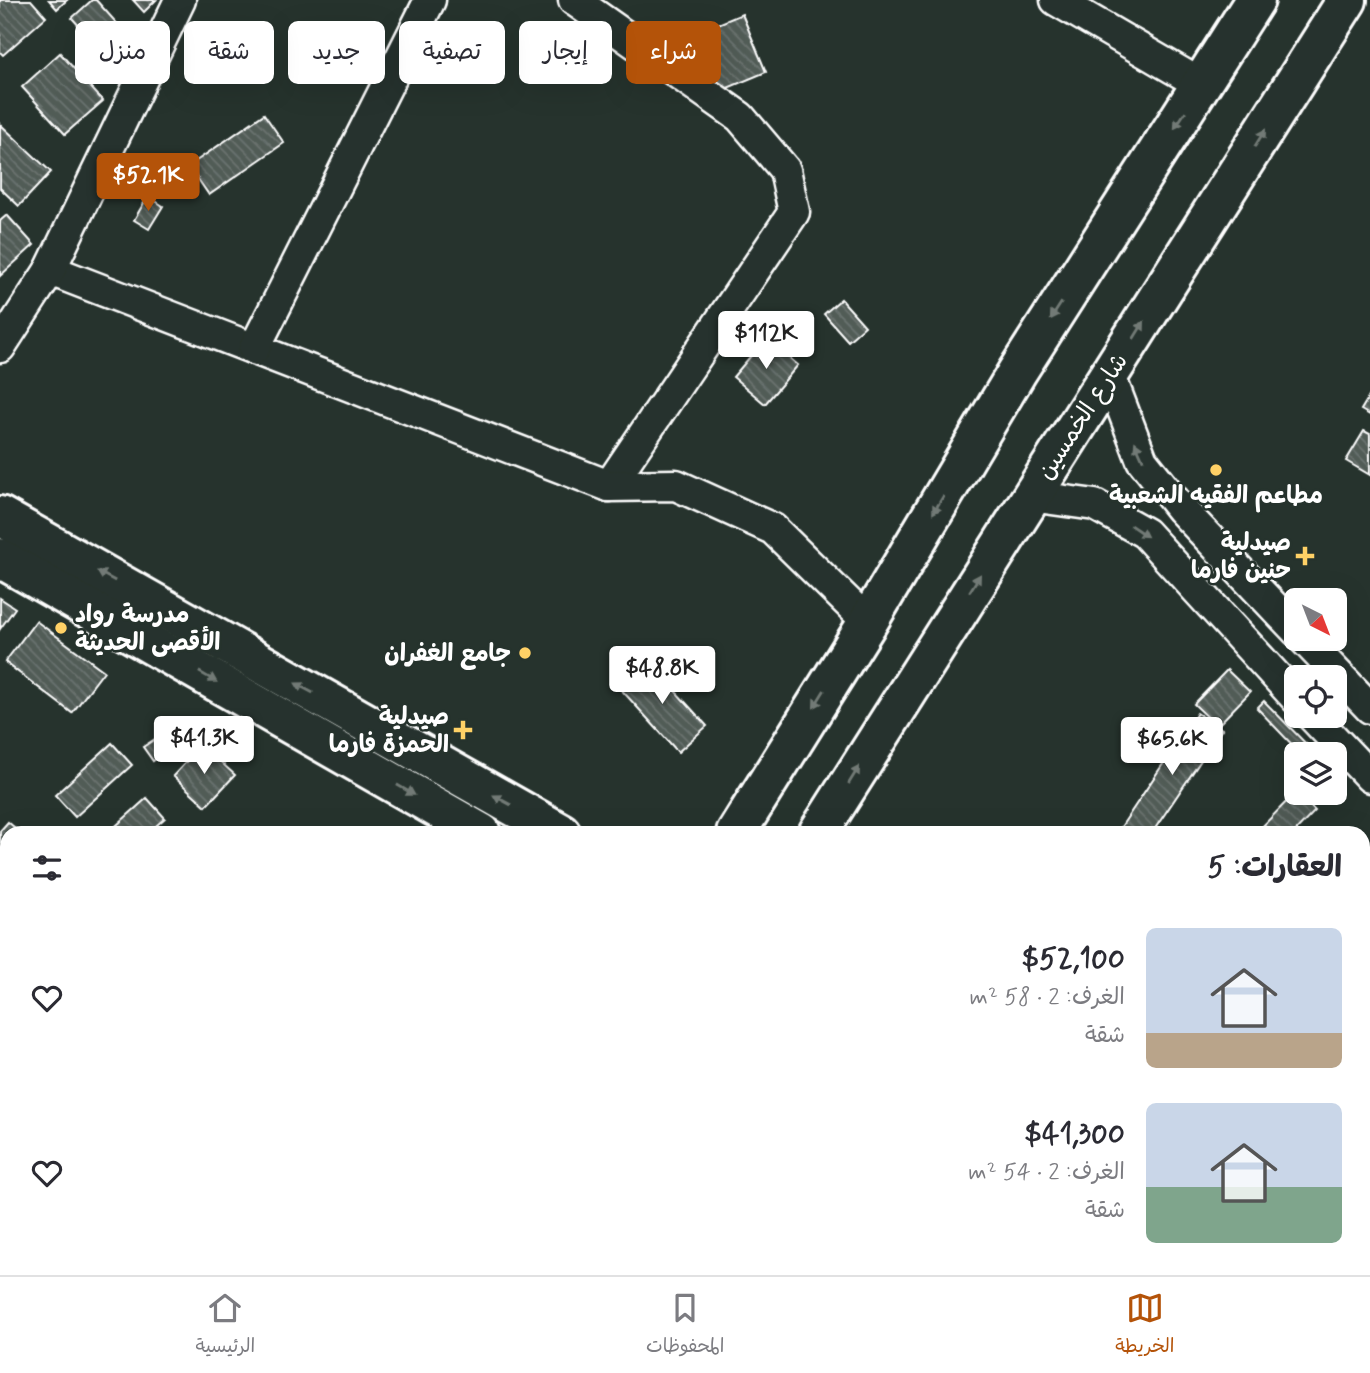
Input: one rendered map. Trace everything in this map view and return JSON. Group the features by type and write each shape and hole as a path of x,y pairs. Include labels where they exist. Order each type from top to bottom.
{"main road":[{"path":"740,826 868,622 1017,372 1255,0"},
{"name":"شارع الخمسين","path":"822,826 1347,0"},
{"path":"0,516 549,826"},
{"path":"0,558 469,826"}],"street":[{"path":"0,347 50,270 180,0"},
{"path":"254,349 430,0"},
{"path":"574,0 740,117 785,170 794,212 609,486"},
{"path":"1056,0 1202,85"},
{"path":"50,270 609,486 677,485 773,529 868,622"},
{"path":"1110,376 1142,460 1181,509 1284,617"},
{"path":"1030,496 1095,505 1145,533 1284,685"},
{"path":"1315,651 1370,708"},
{"path":"1323,728 1370,777"}],"building":[{"path":"0,0 31,0 46,17 3,55 0,52"},
{"path":"49,0 67,0 57,9"},
{"path":"92,0 96,0 115,21 75,21 72,18"},
{"path":"133,0 156,0 144,12"},
{"path":"742,14 766,72 718,92 715,84 721,84 721,23"},
{"path":"60,53 75,70 75,84 88,84 103,101 65,134 22,87"},
{"path":"264,114 284,143 209,195 189,166"},
{"path":"0,124 51,172 19,206 0,188"},
{"path":"148,196 163,206 149,229 134,220"},
{"path":"7,215 34,245 0,276 0,221"},
{"path":"841,299 865,326 848,341 824,314"},
{"path":"766,338 798,365 765,404 733,377"},
{"path":"1370,395 1370,415 1361,410"},
{"path":"1364,431 1370,434 1370,475 1346,461"},
{"path":"0,598 15,608 0,629"},
{"path":"36,621 104,671 72,713 5,662"},
{"path":"646,659 707,726 678,752 617,685"},
{"path":"1227,670 1250,692 1217,726 1194,704"},
{"path":"1264,701 1284,721 1284,728 1290,728 1304,742 1290,742 1257,708"},
{"path":"1197,713 1222,729 1157,826 1122,826"},
{"path":"161,735 171,748 153,761 143,747"},
{"path":"112,743 132,765 75,817 55,795"},
{"path":"202,745 235,775 206,806 173,776"},
{"path":"147,798 165,818 156,826 116,826"},
{"path":"1284,804 1309,805 1315,811 1301,826 1263,826"}],"place":[{"name":"مطاعم الفقيه الشعبية","path":"1216,470"},
{"name":"صيدلية حنين فارما","path":"1305,556"},
{"name":"مدرسة رواد الأقصى الحديثة","path":"61,628"},
{"name":"جامع الغفران","path":"525,653"},
{"name":"صيدلية الحمزة فارما","path":"463,730"}]}
